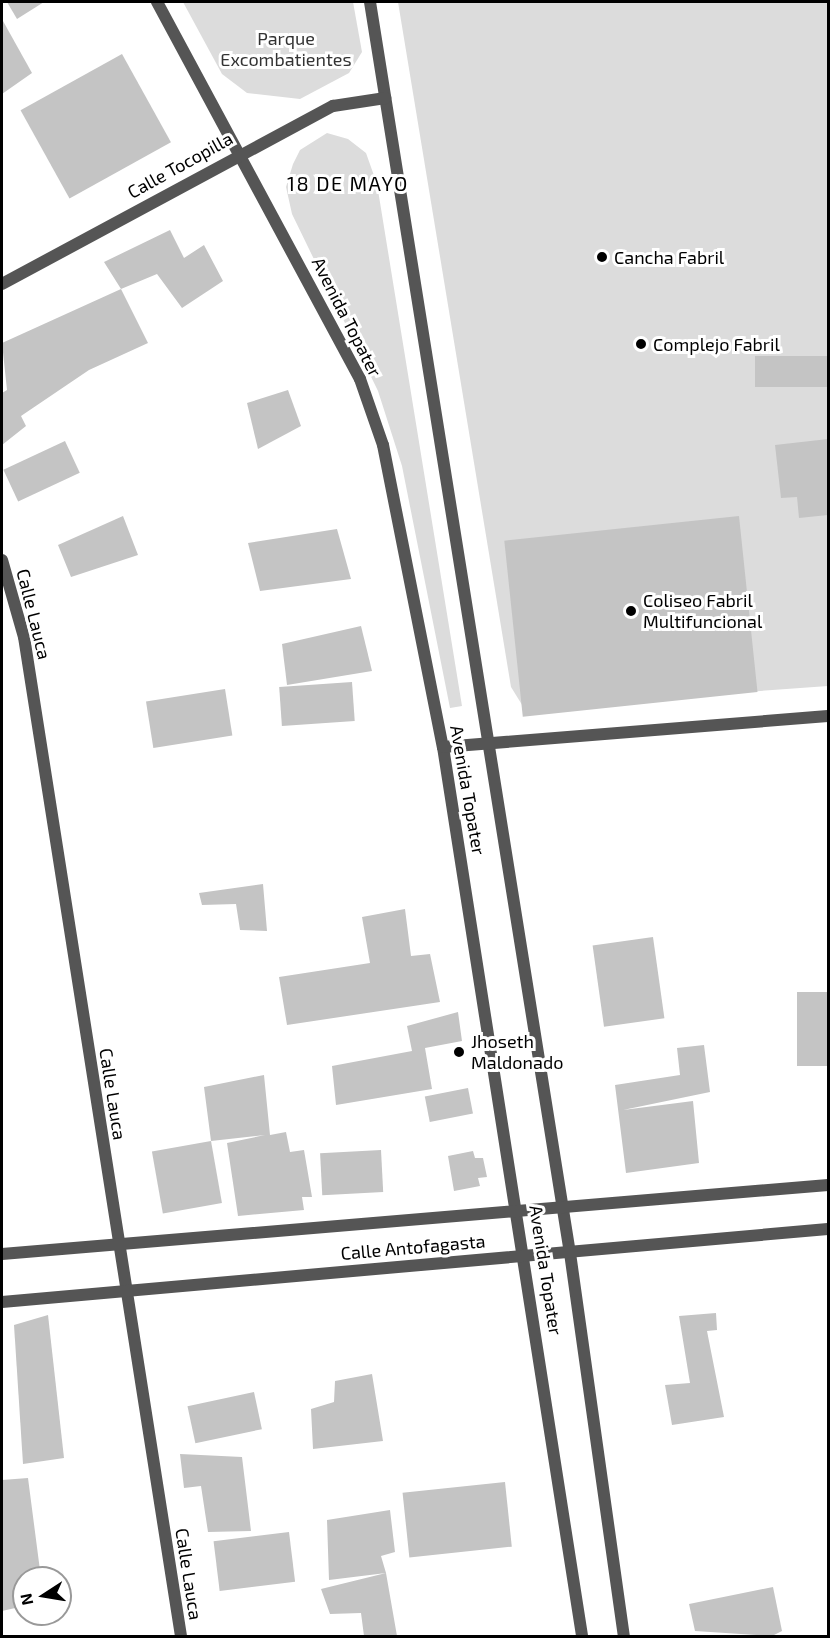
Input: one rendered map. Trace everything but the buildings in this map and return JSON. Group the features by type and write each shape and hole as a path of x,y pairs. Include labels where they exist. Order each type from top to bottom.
{"street":[{"name":"Avenida Topater","path":"157,2 240,152 360,379 383,446 443,747 519,1210 582,1636"},
{"name":"Avenida Topater","path":"370,2 486,742 570,1253 624,1636"},
{"name":"Calle Tocopilla","path":"2,284 240,152 333,106 385,98"},
{"name":"Calle Lauca","path":"2,560 24,637 124,1292 181,1636"},
{"path":"443,747 828,716"},
{"name":"Calle Antofagasta","path":"2,1254 828,1185"},
{"name":"Calle Antofagasta","path":"2,1302 828,1229"}],"green space":[{"name":"Parque Excombatientes","path":"183,2 353,2 362,52 349,73 300,99 247,93 222,74"},
{"name":"Complejo Fabril","path":"398,2 828,2 828,686 524,708 511,687"},
{"path":"327,133 348,139 366,153 377,184 462,706 450,708 402,466 378,391 292,214 286,187 293,164 300,150"}],"place":[{"name":"Cancha Fabril","path":"602,257"},
{"name":"Complejo Fabril","path":"641,344"},
{"name":"Coliseo Fabril Multifuncional","path":"631,611"},
{"name":"Jhoseth Maldonado","path":"459,1052"}],"district":[{"name":"18 DE MAYO","path":"348,183"}]}
